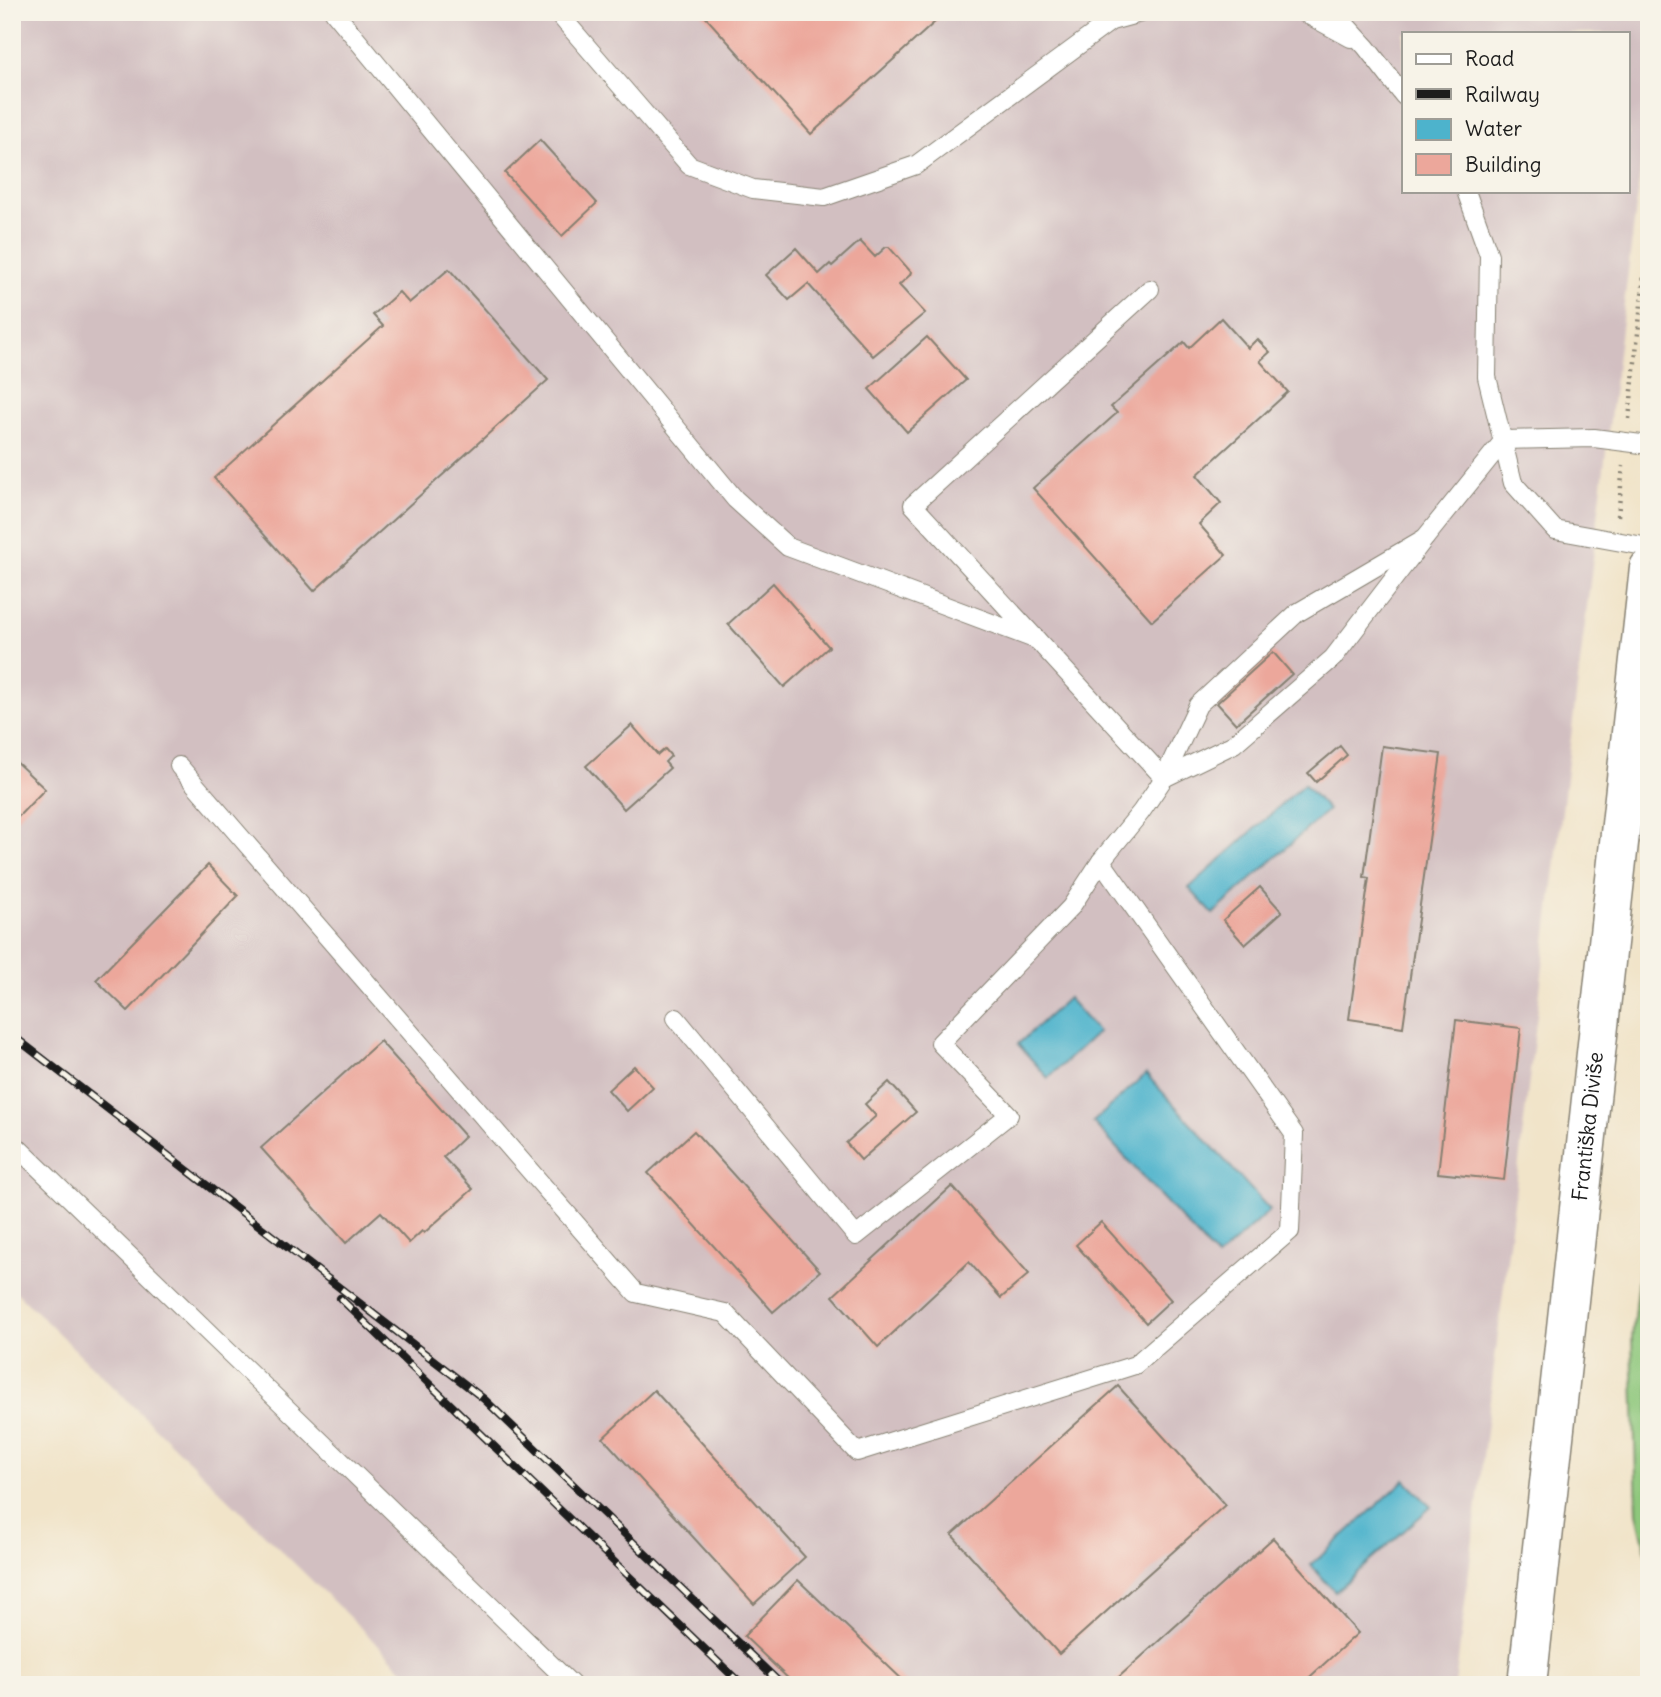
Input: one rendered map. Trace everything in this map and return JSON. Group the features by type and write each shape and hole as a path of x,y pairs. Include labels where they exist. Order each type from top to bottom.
{"main road":[{"name":"Františka Diviše","path":"1527,1685 1649,568"}],"lane":[{"path":"334,12 735,499 788,547 1037,640"},
{"path":"557,12 689,165 753,189 824,197 916,165 1111,21 1144,12"},
{"path":"1303,12 1366,47"},
{"path":"1334,12 1366,47 1402,93"},
{"path":"1466,192 1489,255 1487,377 1513,483 1555,530 1649,547"},
{"path":"1150,289 913,505 1164,778"},
{"path":"1164,778 1234,744 1333,659 1504,440 1594,438 1649,445"},
{"path":"676,1018 856,1236 1009,1115 940,1043 1071,906 1101,861 1141,812 1164,778 1198,705 1297,613 1425,538"},
{"path":"179,766 636,1293 725,1313 857,1452 1135,1365 1290,1231 1294,1134 1101,861"},
{"path":"12,1142 572,1685"}],"shaded area":[{"path":"12,12 1649,12 1649,100 1455,1685 419,1685 12,1288"}],"green space":[{"path":"1649,1167 1649,1565 1637,1513 1632,1338"}],"water":[{"path":"1304,784 1328,810 1213,914 1189,888"},
{"path":"1068,998 1098,1032 1048,1078 1018,1044"},
{"path":"1146,1074 1270,1210 1217,1258 1093,1122"},
{"path":"1405,1480 1431,1507 1335,1592 1311,1565"}],"building":[{"path":"701,12 946,12 811,134"},
{"path":"540,140 597,203 562,236 505,173"},
{"path":"860,241 875,257 889,247 911,272 899,285 925,313 873,356 808,284 789,300 766,275 796,248 819,274"},
{"path":"449,269 548,380 314,591 214,478 383,326 373,315 399,292 409,303"},
{"path":"1221,318 1248,348 1257,339 1270,352 1260,361 1288,392 1197,475 1221,503 1199,524 1226,555 1152,621 1033,488 1117,413 1111,407 1184,342 1189,348"},
{"path":"927,337 966,380 907,432 869,389"},
{"path":"773,583 829,647 784,687 728,624"},
{"path":"1273,652 1292,674 1236,724 1217,703"},
{"path":"632,725 658,755 665,749 671,756 665,762 670,768 624,809 586,766"},
{"path":"1340,746 1347,755 1316,782 1308,773"},
{"path":"1382,746 1441,754 1403,1027 1349,1019 1369,878 1364,877"},
{"path":"12,758 45,789 12,823"},
{"path":"208,865 238,896 128,1011 96,980"},
{"path":"1260,887 1282,912 1245,945 1223,920"},
{"path":"1456,1020 1521,1028 1504,1180 1438,1173"},
{"path":"380,1041 465,1136 443,1157 473,1189 409,1243 381,1212 346,1243 261,1148"},
{"path":"634,1066 653,1087 627,1111 608,1090"},
{"path":"889,1082 916,1112 861,1160 846,1143 876,1116 865,1104"},
{"path":"694,1131 820,1271 773,1312 648,1173"},
{"path":"952,1186 1029,1274 1001,1298 969,1262 878,1347 833,1296"},
{"path":"1101,1222 1171,1300 1146,1323 1076,1245"},
{"path":"1118,1386 1225,1505 1059,1654 952,1535"},
{"path":"654,1390 805,1557 754,1604 603,1438"},
{"path":"1273,1538 1358,1633 1301,1685 1110,1685"},
{"path":"798,1580 908,1685 795,1685 744,1636"}],"railway":[{"path":"12,1035 484,1399 782,1685"},
{"path":"340,1298 742,1685"}]}
